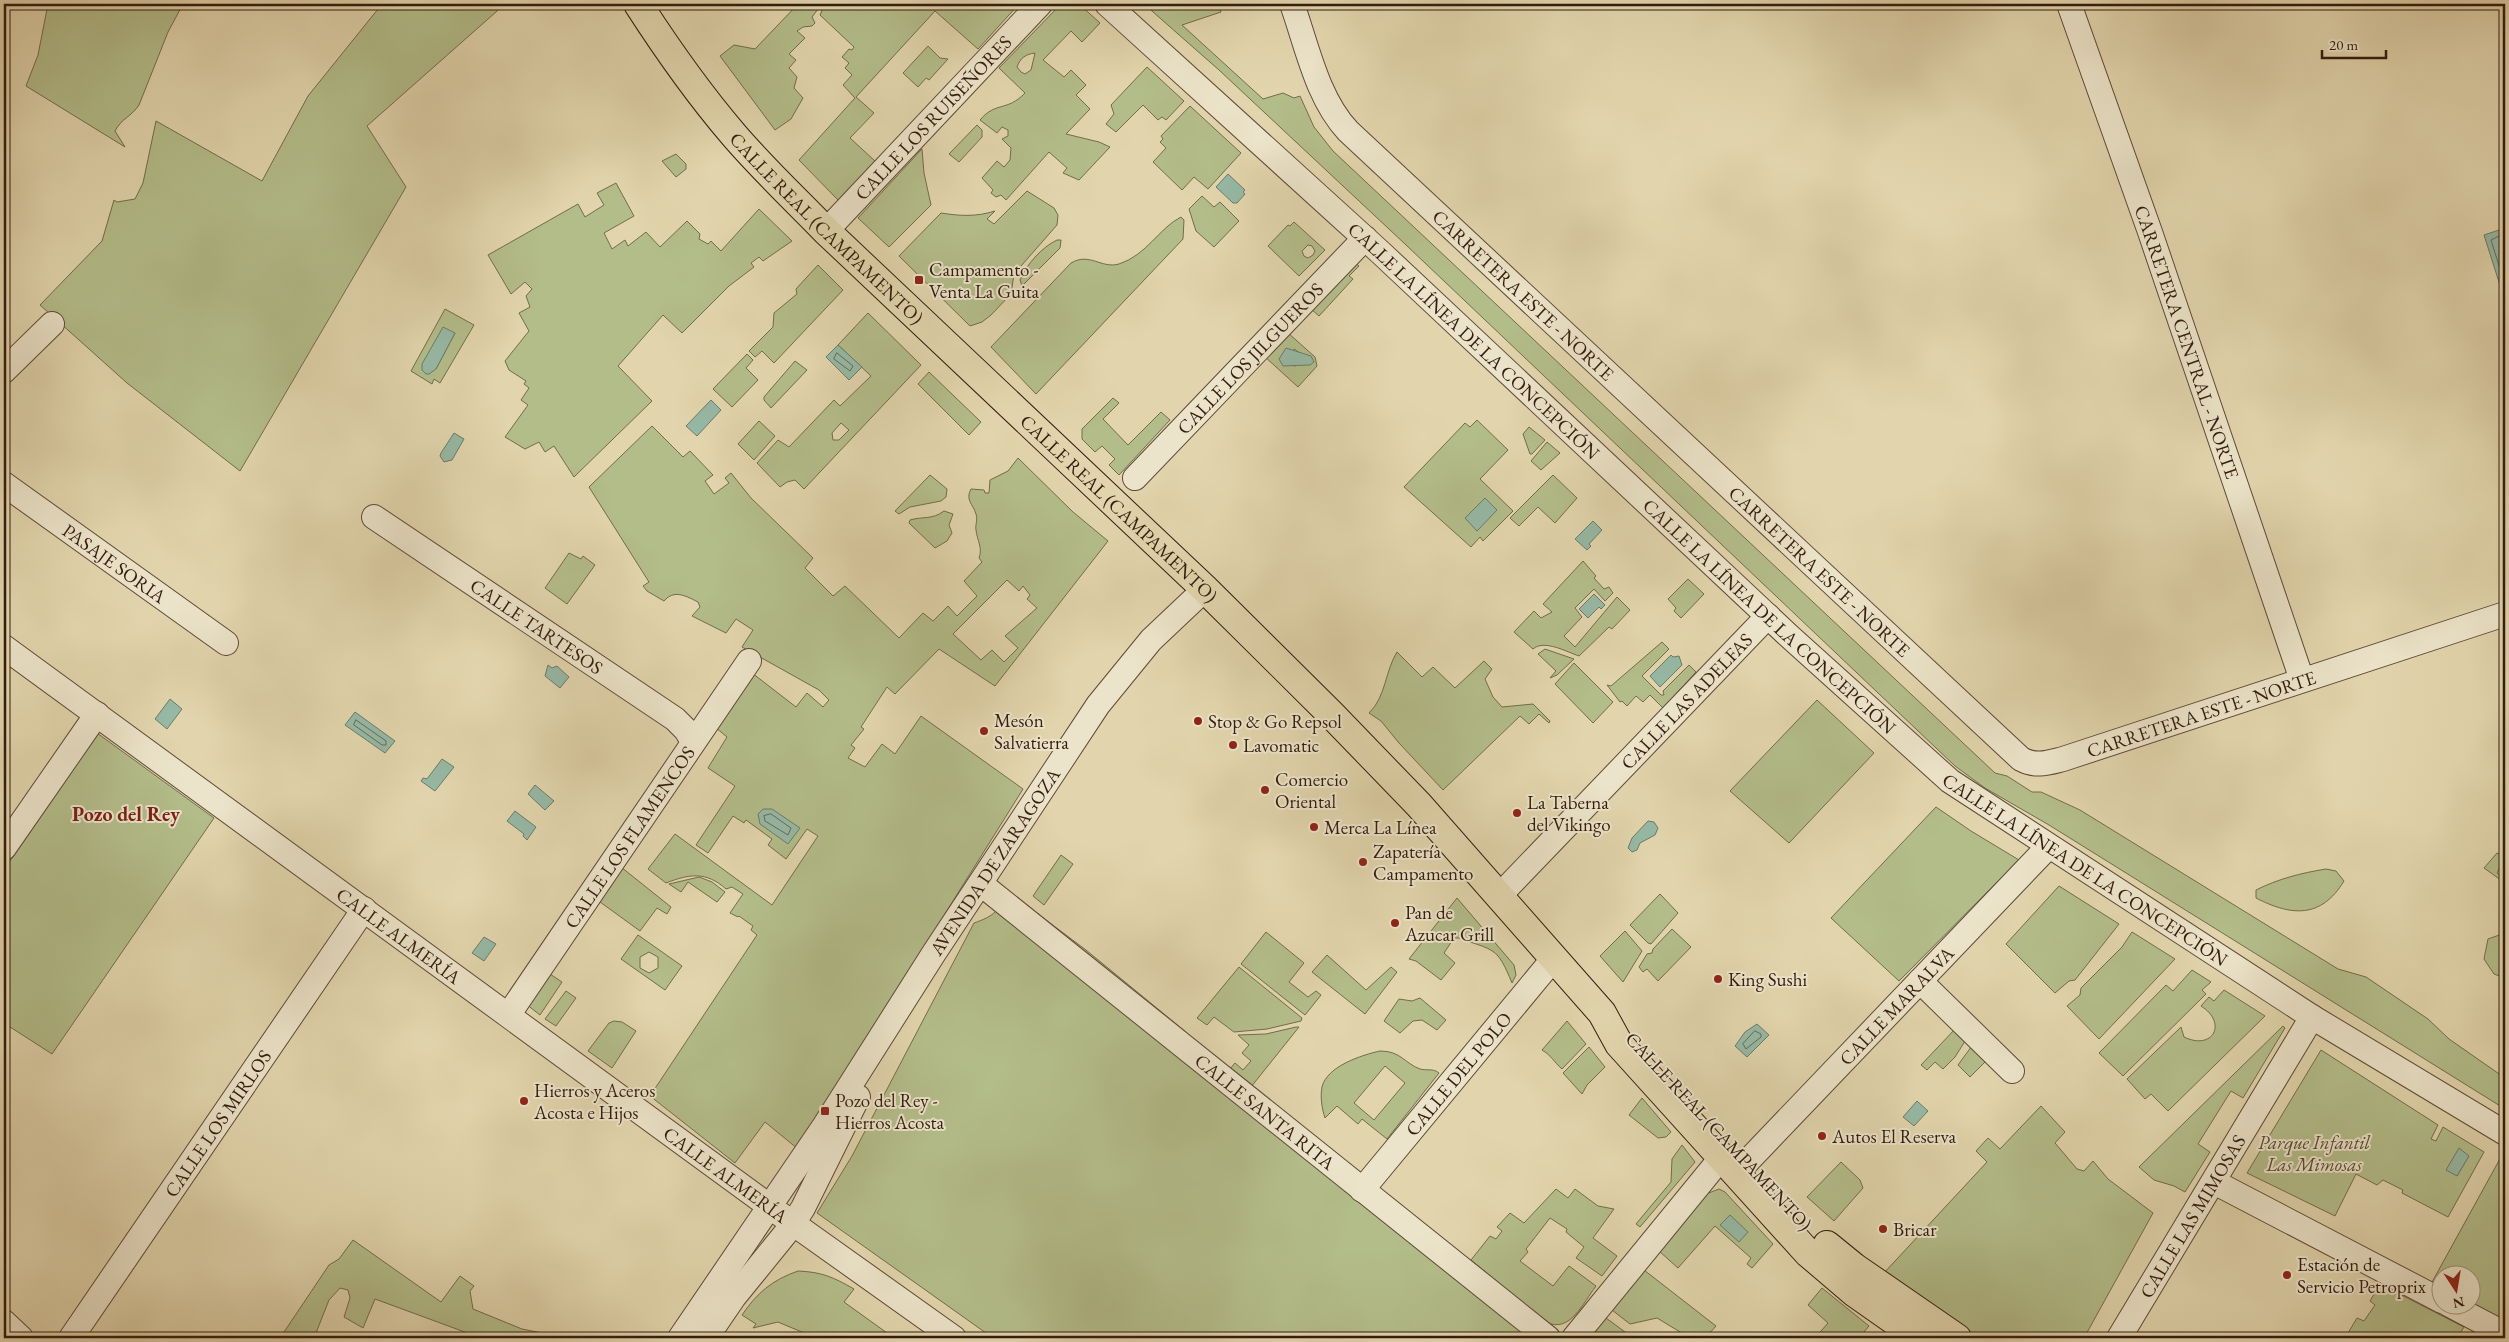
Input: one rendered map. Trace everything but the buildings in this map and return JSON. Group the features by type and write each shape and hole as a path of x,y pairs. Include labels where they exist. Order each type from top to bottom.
{"highway":[{"name":"CALLE REAL (CAMPAMENTO)","path":"638,4 689,80 733,134 826,230 1205,590 1332,715 1419,805 1500,895 1602,1013 1618,1044 1733,1161 1839,1255 1957,1338"},
{"name":"CALLE REAL (CAMPAMENTO)","path":"1733,1161 1808,1253 1904,1334"},
{"path":"1904,1334 1924,1328 1938,1338"}],"street":[{"name":"CALLE LOS RUISEÑORES","path":"826,230 1040,4"},
{"name":"CALLE LA LÍNEA DE LA CONCEPCIÓN","path":"1107,4 1365,238 1768,616 1950,781 2048,847 2312,1017 2505,1133"},
{"name":"CARRETERA ESTE - NORTE","path":"1292,4 1334,116 1348,131 2021,760 2038,765 2063,759 2505,614"},
{"name":"CARRETERA CENTRAL - NORTE","path":"2069,4 2150,232 2302,680"},
{"name":"CALLE LOS JILGUEROS","path":"1134,478 1365,238"},
{"path":"4,371 52,324"},
{"name":"PASAJE SORIA","path":"4,484 226,643"},
{"name":"CALLE TARTESOS","path":"374,517 675,719 686,730 693,742"},
{"name":"AVENIDA DE ZARAGOZA","path":"706,1338 742,1287 781,1215 787,1200 816,1150 825,1125 1098,705 1151,640 1205,590"},
{"name":"CALLE LAS ADELFAS","path":"1500,895 1768,616"},
{"name":"CALLE ALMERÍA","path":"4,647 364,908 781,1215 954,1338"},
{"name":"CALLE LOS FLAMENCOS","path":"508,1014 749,661"},
{"path":"4,848 97,714"},
{"name":"CALLE MARALVA","path":"1574,1338 1733,1161 1920,981 2048,847"},
{"name":"CALLE SANTA RITA","path":"981,884 1548,1338"},
{"name":"CALLE LOS MIRLOS","path":"71,1338 364,908"},
{"name":"CALLE DEL POLO","path":"1362,1190 1554,958"},
{"path":"1920,981 2012,1071"},
{"name":"AVENIDA DE ZARAGOZA","path":"680,1338 781,1215 808,1197 905,1002"},
{"name":"CALLE LAS MIMOSAS","path":"2119,1338 2312,1017"},
{"path":"2214,1182 2432,1296"},
{"path":"698,1338 708,1319 772,1222 781,1215"},
{"path":"2467,1314 2505,1334"},
{"path":"4,1322 21,1338"}],"green space":[{"path":"48,4 183,4 168,32 139,105 120,123 115,131 125,147 26,86 38,55"},
{"path":"382,4 505,4 367,126 406,187 240,471 127,383 40,305 102,241 114,200 117,202 135,199 143,183 156,121 262,181 308,96"},
{"path":"798,4 821,5 812,17 815,23 812,26 803,27 797,31 805,38 789,54 796,60 789,68 797,77 794,88 803,98 791,119 775,130 720,56 734,45 755,49"},
{"path":"825,4 1019,4 978,49 935,11 856,97 874,113 850,138 875,161 839,201 799,160 855,98 843,85 852,75 845,68 849,63 842,57 849,49 852,50 854,47 820,15"},
{"path":"1061,4 1079,4 1100,23 1082,42 1071,31 1043,60 1064,77 1071,70 1086,85 1076,95 1090,109 1066,134 1099,142 1110,147 1079,180 1063,173 1067,168 1049,152 1006,200 1001,195 996,197 991,193 993,190 982,178 997,161 1004,167 1010,160 1011,148 1002,139 1008,136 1008,130 1002,127 997,133 980,120 991,110 1013,103 1025,93 999,68","holes":["1035,53 1031,70 1025,74 1017,67 1024,57"]},
{"path":"1144,4 1218,4 1221,12 1182,25 1263,99 1283,93 1294,98 1300,96 1314,127 1333,151 1995,773 2007,776 2032,792 2041,792 2080,810 2338,969 2366,977 2428,1019 2449,1039 2505,1078 2505,1109 2049,825 1985,788 1955,766 1405,244 1219,70"},
{"path":"928,46 940,58 948,59 929,80 926,78 918,87 903,73"},
{"path":"1147,67 1184,101 1166,120 1162,117 1158,120 1143,105 1116,132 1106,124 1114,114 1111,105"},
{"path":"1190,106 1241,153 1208,189 1194,177 1182,190 1153,162 1166,148 1160,142 1163,139 1161,136"},
{"path":"977,125 982,130 982,137 959,162 949,154"},
{"path":"922,149 924,173 931,205 889,247 858,218"},
{"path":"676,154 686,164 686,169 676,177 662,161"},
{"path":"616,183 634,216 604,233 612,249 625,240 628,246 646,232 660,247 687,221 700,234 699,239 708,244 711,241 721,251 759,209 792,241 763,261 759,257 751,263 754,267 729,286 682,333 663,315 618,366 652,401 574,477 554,446 545,452 539,442 525,449 505,437 528,405 521,400 529,388 524,384 526,381 509,370 505,361 529,331 519,313 530,307 526,296 532,289 525,282 511,294 488,255 578,204 585,217 604,205 597,193"},
{"path":"1027,191 1054,208 1058,215 1057,225 1014,274 1011,294 991,315 982,322 970,326 899,256 941,213 968,215 995,211 987,219 994,224"},
{"path":"1202,196 1214,207 1220,202 1239,221 1214,247 1196,231 1189,209"},
{"path":"1181,217 1184,220 1183,239 1036,394 991,347 1071,263 1084,259 1113,265 1129,260"},
{"path":"1294,222 1325,250 1299,276 1268,246 1288,225 1290,226","holes":["1308,245 1312,246 1315,251 1313,255 1308,258 1304,256 1302,251"]},
{"path":"1057,240 1061,240 1060,248 1022,286 1020,280 1030,263 1040,252"},
{"path":"1354,262 1359,266 1349,276 1353,279 1319,316 1310,308"},
{"path":"818,265 843,290 774,363 762,351 755,357 749,351 773,327 774,313 797,294 796,289"},
{"path":"445,309 474,325 440,383 434,379 432,384 411,371","holes":["455,333 436,369 424,364"]},
{"path":"868,313 921,365 804,489 795,480 787,482 780,487 757,463 778,440 789,447 834,400 840,406 871,376 838,345","holes":["841,423 849,430 839,440 833,440 832,433"]},
{"path":"1287,332 1315,357 1317,366 1298,387 1264,356","holes":["1294,349 1303,355 1296,366 1291,365"]},
{"path":"747,354 753,360 746,368 758,380 732,407 713,389"},
{"path":"795,361 807,370 771,408 764,400 764,397"},
{"path":"929,372 981,422 969,435 918,384"},
{"path":"1113,398 1119,403 1103,419 1128,445 1161,412 1170,420 1119,475 1109,465 1115,459 1102,446 1095,452 1082,439 1082,429"},
{"path":"1477,420 1508,450 1480,479 1513,511 1483,541 1480,537 1471,547 1404,487 1465,423 1470,427"},
{"path":"759,421 775,436 754,460 738,444"},
{"path":"652,426 683,457 690,451 713,475 705,481 714,494 729,483 725,478 731,473 751,498 813,558 805,568 833,596 845,586 899,638 923,613 933,621 948,606 957,616 977,596 964,581 982,562 979,558 980,551 976,530 977,516 969,499 969,493 971,489 984,490 985,493 989,493 990,480 1008,471 1018,458 1073,512 1108,541 995,686 939,649 895,694 887,687 861,727 864,729 851,745 855,748 848,758 865,767 882,744 895,754 921,716 1023,789 798,1149 765,1122 735,1163 650,1096 757,935 751,930 753,926 739,916 730,913 743,894 732,887 726,889 711,879 697,876 690,876 666,883 648,869 675,834 772,905 818,836 807,829 786,859 768,845 772,839 746,820 744,823 733,816 708,853 696,845 735,786 708,768 727,737 715,727 752,673 796,707 807,693 823,707 829,700 819,690 742,647 753,630 736,619 726,633 692,616 700,607 698,602 676,594 664,601 647,591 643,586 649,582 589,487","holes":["1007,580 1019,591 1023,586 1030,595 1027,599 1037,608 1005,636 1018,648 1004,662 992,650 981,660 953,634"]},
{"path":"1529,427 1545,440 1532,454 1530,454 1523,434"},
{"path":"1547,442 1560,453 1541,470 1531,461"},
{"path":"930,475 947,489 946,497 941,501 910,507 899,514 895,511"},
{"path":"1553,475 1577,498 1555,523 1538,507 1519,526 1510,518"},
{"path":"944,511 953,514 949,525 952,533 947,541 935,548 909,523 910,520 932,517"},
{"path":"569,553 581,559 583,556 595,565 567,604 545,588"},
{"path":"1583,561 1604,589 1609,587 1613,593 1605,601 1594,589 1575,608 1582,617 1564,636 1575,647 1617,597 1630,610 1612,629 1609,627 1579,656 1562,649 1543,645 1533,649 1514,632 1534,611 1541,618 1552,612 1543,604"},
{"path":"1688,579 1704,594 1681,618 1674,611 1676,608 1668,599"},
{"path":"1662,642 1669,649 1642,676 1661,695 1664,695 1663,691 1689,665 1696,672 1663,708 1650,695 1643,702 1636,696 1627,706 1622,701 1620,702 1607,685 1611,686"},
{"path":"1545,649 1574,659 1557,675 1550,678 1556,671 1538,654"},
{"path":"1397,652 1422,677 1433,667 1455,688 1484,661 1492,669 1485,679 1493,697 1502,707 1533,704 1550,721 1549,723 1539,714 1529,724 1520,716 1443,790 1381,721 1369,713 1379,699"},
{"path":"1574,663 1613,702 1593,723 1555,684"},
{"path":"1817,700 1874,753 1789,843 1730,791"},
{"path":"97,733 214,818 52,1054 4,1023 4,870"},
{"path":"1936,807 2019,860 1899,981 1831,918"},
{"path":"2497,853 2505,857 2497,873 2505,878 2505,883 2484,868"},
{"path":"1061,855 1073,864 1044,905 1033,896"},
{"path":"621,867 671,907 667,914 657,908 640,931 596,899"},
{"path":"2326,869 2336,871 2344,881 2335,893 2315,908 2293,911 2256,898 2256,890 2264,886 2308,872"},
{"path":"699,877 712,882 725,892 717,902 688,882 681,892 669,884"},
{"path":"2059,886 2119,924 2075,980 2069,981 2055,993 2006,944"},
{"path":"1006,890 1086,950 1186,1032 1178,1041 1548,1338 993,1338 817,1213 852,1156 974,923 987,918 999,908"},
{"path":"1660,894 1678,913 1651,944 1630,925"},
{"path":"1457,898 1514,965 1516,975 1512,983 1502,962 1493,951 1459,938 1454,938 1444,953 1455,963 1441,980 1416,961 1409,959"},
{"path":"1672,929 1691,947 1658,981 1647,969 1643,972 1639,967 1647,954 1652,953 1653,949"},
{"path":"1625,931 1642,951 1623,982 1600,956"},
{"path":"1266,932 1304,963 1289,982 1308,997 1316,991 1321,995 1305,1015 1241,964"},
{"path":"2132,932 2175,959 2099,1039 2067,1006 2080,995 2081,988 2122,947"},
{"path":"2505,933 2505,978 2494,974 2484,959 2488,939"},
{"path":"638,935 682,966 665,990 621,959","holes":["649,952 658,957 658,968 649,973 640,968 640,957"]},
{"path":"1327,955 1366,990 1391,967 1397,972 1365,1014 1312,972"},
{"path":"1239,967 1302,1018 1301,1021 1267,1029 1234,1032 1214,1017 1207,1025 1197,1018"},
{"path":"2192,970 2211,982 2202,990 2206,994 2123,1076 2099,1053 2166,985 2173,991"},
{"path":"547,972 562,982 540,1015 526,1004"},
{"path":"2224,990 2265,1016 2168,1111 2151,1094 2145,1099 2127,1079 2181,1027 2184,1037 2194,1040 2209,1038 2214,1033 2214,1020 2201,1006 2209,997 2214,1001"},
{"path":"566,991 576,998 556,1026 545,1019"},
{"path":"1420,998 1446,1020 1437,1030 1422,1020 1413,1021 1400,1033 1384,1021 1399,999 1412,1001"},
{"path":"614,1021 622,1022 636,1031 612,1068 588,1051 609,1023"},
{"path":"1567,1021 1586,1044 1562,1069 1542,1050"},
{"path":"2283,1026 2285,1028 2243,1098 2231,1091 2198,1144 2210,1152 2185,1192 2174,1186 2154,1180 2139,1167"},
{"path":"1299,1027 1251,1087 1229,1070 1235,1063 1243,1070 1251,1061 1242,1053 1249,1045 1238,1035 1266,1034"},
{"path":"1956,1028 1967,1038 1955,1057 1943,1069 1935,1062 1927,1070 1921,1065"},
{"path":"1974,1043 1987,1060 1970,1077 1958,1065"},
{"path":"1589,1047 1605,1067 1587,1085 1582,1094 1563,1073"},
{"name":"Parque Infantil Las Mimosas","path":"2321,1050 2438,1125 2431,1139 2436,1141 2443,1127 2484,1152 2448,1217 2402,1193 2403,1190 2383,1180 2377,1185 2356,1174 2335,1216 2247,1173","holes":["2459,1149 2468,1157 2457,1176"]},
{"path":"1380,1051 1393,1053 1415,1067 1439,1073 1387,1139 1362,1119 1358,1124 1337,1106 1325,1118 1322,1107 1322,1087 1331,1073 1346,1063","holes":["1385,1066 1405,1083 1374,1120 1354,1103"]},
{"path":"1642,1098 1671,1132 1666,1137 1658,1138 1629,1115"},
{"path":"2041,1106 2065,1132 2055,1143 2077,1169 2084,1171 2093,1161 2108,1179 2153,1213 2084,1338 1976,1338 1883,1274 1987,1162 1976,1151 1988,1138 2000,1149"},
{"path":"1682,1145 1695,1162 1640,1227 1636,1224 1671,1182 1672,1159"},
{"path":"2501,1157 2505,1159 2505,1334 2482,1313 2482,1264 2442,1264"},
{"path":"1841,1162 1860,1180 1863,1188 1834,1221 1807,1197"},
{"path":"1556,1189 1568,1198 1575,1189 1598,1206 1614,1209 1593,1238 1617,1256 1602,1276 1576,1258 1584,1247 1566,1232 1567,1229 1550,1218 1526,1249 1528,1252 1520,1261 1553,1286 1569,1266 1596,1286 1575,1315 1562,1324 1555,1325 1546,1322 1471,1260 1490,1236 1496,1239 1502,1231 1497,1227 1510,1213 1524,1223"},
{"path":"1719,1189 1725,1192 1773,1244 1752,1268 1747,1264 1751,1258 1715,1226 1678,1268 1659,1251 1706,1194"},
{"path":"353,1240 441,1302 460,1276 474,1286 470,1291 473,1309 522,1329 547,1334 554,1338 481,1338 375,1299 363,1328 344,1317 350,1298 348,1290 340,1288 329,1300 314,1338 280,1338 329,1265 339,1259"},
{"path":"1644,1270 1716,1326 1708,1335 1685,1335 1657,1318 1630,1324 1612,1310"},
{"path":"798,1271 827,1276 854,1289 844,1302 894,1338 816,1338 778,1322 753,1328 756,1324 742,1315 748,1307 766,1288"},
{"path":"2432,1282 2432,1296 2426,1293"},
{"path":"2380,1284 2432,1311 2432,1314 2439,1314 2464,1327 2457,1338 2345,1338 2357,1318 2364,1321 2375,1305 2370,1301"},
{"path":"1822,1288 1869,1326 1859,1338 1815,1338 1828,1323 1808,1305"},
{"path":"1606,1318 1625,1332 1625,1338 1590,1338"}],"water":[{"path":"1228,174 1245,190 1243,192 1245,194 1237,203 1233,203 1216,187"},
{"path":"2505,228 2505,301 2484,235"},
{"path":"443,327 455,333 436,369 426,374 422,370 422,364"},
{"path":"838,345 862,367 849,380 826,357"},
{"path":"1286,348 1311,356 1314,362 1310,365 1283,366 1279,359"},
{"path":"711,400 721,410 697,436 686,426"},
{"path":"454,433 464,439 452,460 444,462 440,456 441,453"},
{"path":"1485,498 1497,510 1477,531 1465,518"},
{"path":"1593,521 1602,530 1589,544 1591,546 1587,550 1575,539"},
{"path":"1594,594 1605,605 1601,609 1599,607 1588,618 1579,609"},
{"path":"1671,655 1673,657 1679,656 1682,665 1660,687 1650,676"},
{"path":"548,665 552,668 557,666 569,677 560,688 545,676"},
{"path":"170,699 182,709 167,729 155,719"},
{"path":"355,712 395,741 385,753 345,725"},
{"path":"442,759 454,767 435,791 421,781 423,778 427,779"},
{"path":"535,785 554,801 545,810 528,794"},
{"path":"763,809 772,809 800,828 788,844 760,824 758,814"},
{"path":"515,811 536,827 527,840 523,836 524,834 507,821"},
{"path":"1648,821 1654,822 1658,828 1655,835 1640,843 1637,850 1632,852 1628,848 1632,838"},
{"path":"484,937 496,944 484,961 472,953"},
{"path":"1757,1024 1769,1035 1747,1057 1735,1046 1745,1032"},
{"path":"1917,1101 1928,1111 1914,1126 1903,1117"},
{"path":"2459,1148 2469,1156 2457,1176 2446,1170"},
{"path":"1730,1215 1748,1232 1739,1242 1720,1225"}],"place":[{"name":"Campamento - Venta La Guita","path":"919,280"},
{"name":"Stop & Go Repsol","path":"1198,721"},
{"name":"Mesón Salvatierra","path":"984,731"},
{"name":"Lavomatic","path":"1233,745"},
{"name":"Comercio Oriental","path":"1265,790"},
{"name":"La Taberna del Vikingo","path":"1517,813"},
{"name":"Merca La Línea","path":"1314,827"},
{"name":"Zapatería Campamento","path":"1363,862"},
{"name":"Pan de Azucar Grill","path":"1395,923"},
{"name":"King Sushi","path":"1718,979"},
{"name":"Hierros y Aceros Acosta e Hijos","path":"524,1101"},
{"name":"Pozo del Rey - Hierros Acosta","path":"825,1111"},
{"name":"Autos El Reserva","path":"1822,1136"},
{"name":"Bricar","path":"1883,1229"},
{"name":"Estación de Servicio Petroprix","path":"2287,1275"}],"district":[{"name":"Pozo del Rey","path":"126,814"}]}
